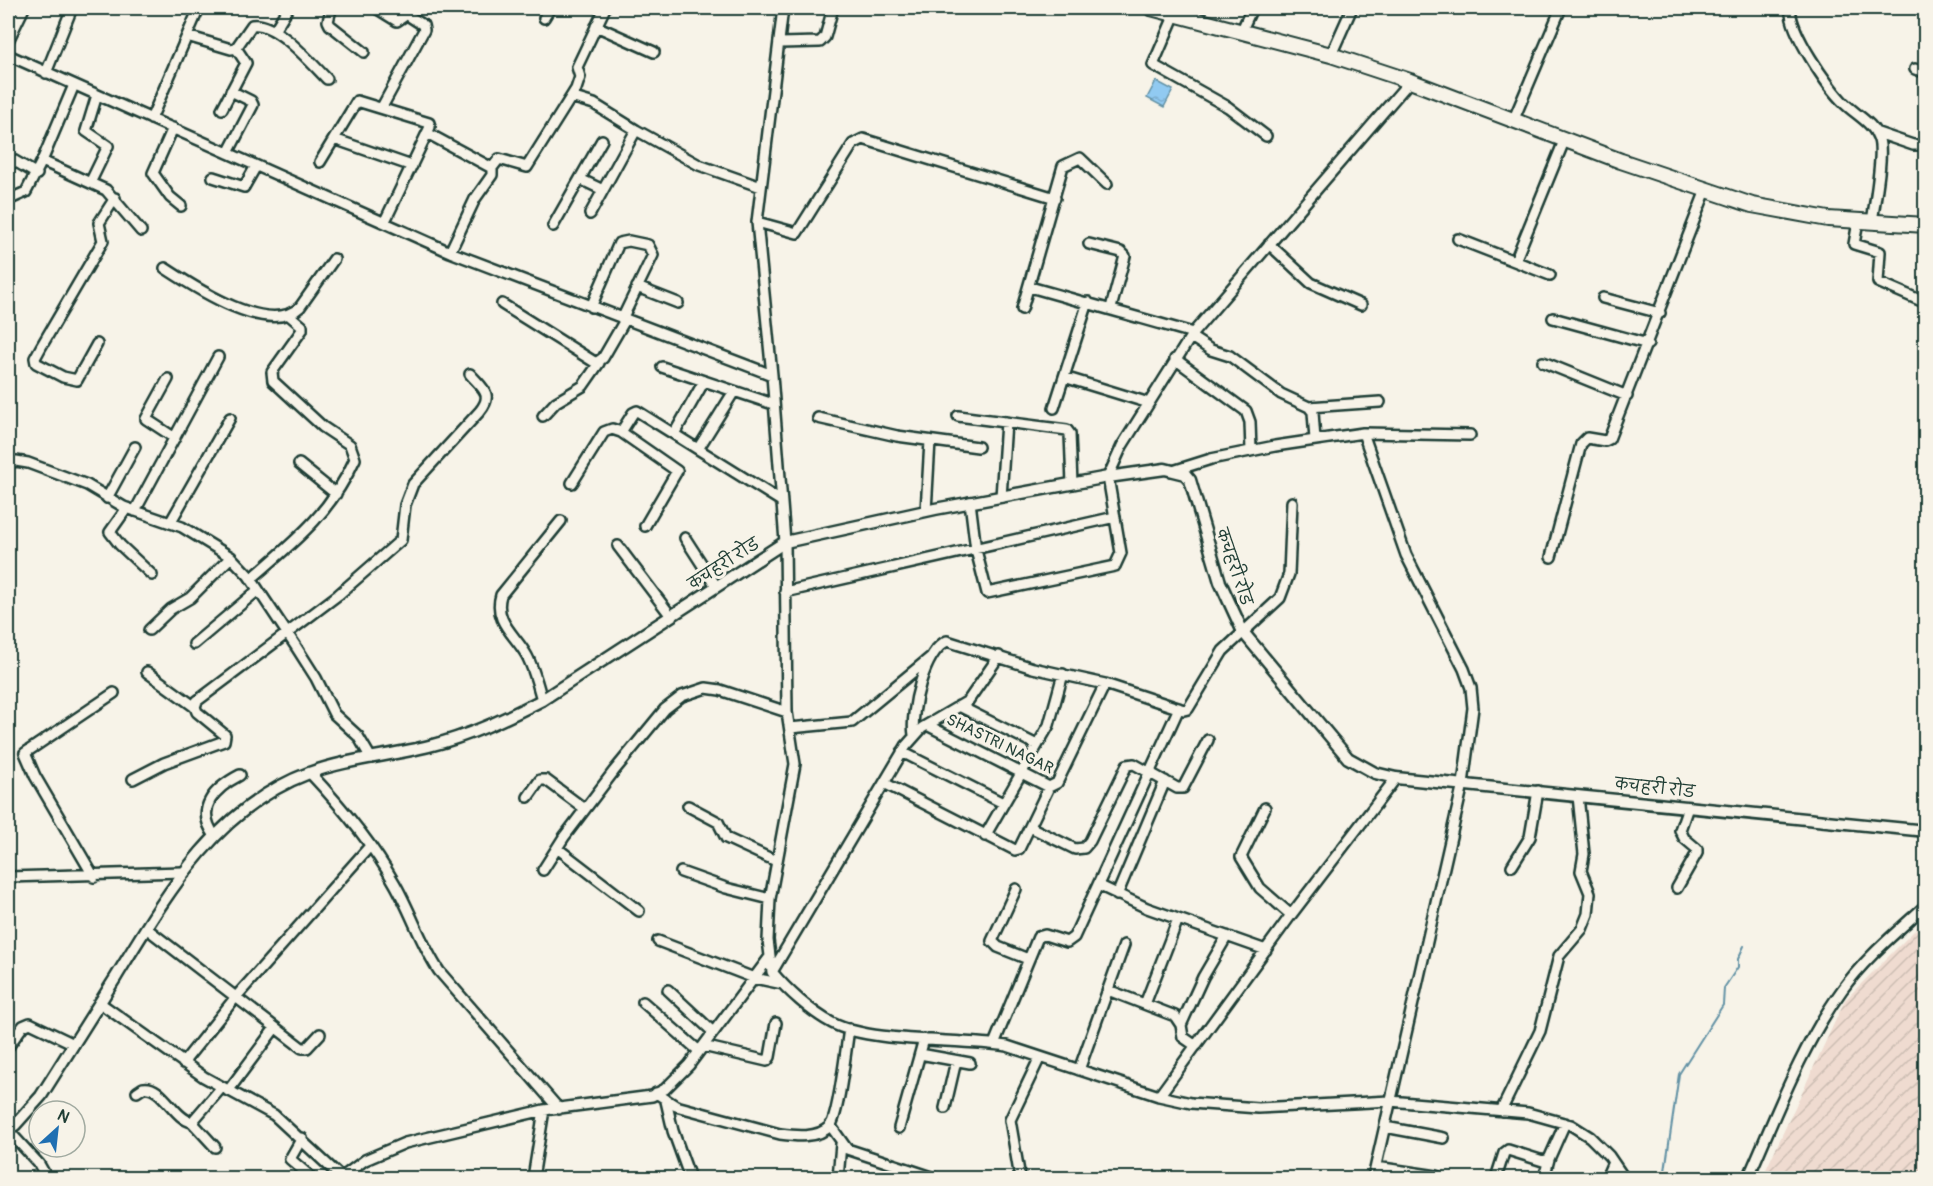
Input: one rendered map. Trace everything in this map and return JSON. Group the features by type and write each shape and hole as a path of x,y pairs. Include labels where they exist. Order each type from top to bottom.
{"highway":[{"path":"1151,8 1331,55 1410,81 1564,141 1706,190 1790,213 1865,223 1926,225"}],"main road":[{"name":"कचहरी रोड","path":"8,1129 15,1125 40,1096 183,872 215,836 248,808 276,789 310,773 473,733 542,700 785,542 970,502 1108,477 1166,469 1176,470 1190,480 1220,582 1243,632 1348,758 1375,773 1396,778 1926,831"}],"street":[{"path":"8,41 24,8"},
{"path":"46,73 72,8"},
{"path":"151,119 198,8"},
{"path":"274,32 288,8"},
{"path":"331,8 328,21 330,25 364,52"},
{"path":"376,8 397,21 408,11 423,25 424,30 382,108"},
{"path":"544,18 550,8"},
{"path":"450,252 475,199 492,175 492,168 499,159 527,167 580,80 577,67 605,8"},
{"path":"783,8 757,222 785,542 787,712 794,747 794,779 770,899 769,958 772,972 819,1015 833,1024 891,1037 994,1044 1159,1096 1191,1103 1258,1108 1390,1101 1528,1113 1565,1123 1590,1137 1613,1162 1624,1179"},
{"path":"780,43 820,42 825,37 833,8"},
{"path":"1241,32 1252,8"},
{"path":"1331,55 1352,8"},
{"path":"1514,121 1561,8"},
{"path":"1791,8 1795,28 1826,81 1844,104 1875,132 1913,145 1926,145"},
{"path":"1175,14 1153,65 1228,106 1266,136"},
{"path":"236,48 252,25 263,25 291,44 327,79"},
{"path":"596,26 654,52"},
{"path":"186,36 236,48 246,63 222,109"},
{"path":"8,55 385,221 450,252 772,375"},
{"path":"1915,69 1926,73"},
{"path":"970,502 976,550 987,592 1115,566 1121,553 1108,477 1122,446 1192,335 1410,81"},
{"path":"8,200 26,192 38,174 75,86"},
{"path":"228,153 254,105 251,101 231,91"},
{"path":"91,181 108,146 86,131 97,95"},
{"path":"571,97 594,104 699,165 760,187"},
{"path":"320,162 357,101 429,123 427,133 385,221"},
{"path":"172,128 153,173 170,197 181,206"},
{"path":"590,214 636,130"},
{"path":"1875,132 1880,147 1865,223 1854,244 1880,252 1878,282 1924,302"},
{"path":"427,133 492,168"},
{"path":"334,139 412,166"},
{"path":"757,222 797,233 853,144 863,139 1055,198"},
{"path":"553,226 602,140"},
{"path":"1515,261 1564,141"},
{"path":"8,157 38,174"},
{"path":"1022,309 1064,166 1076,158 1084,161 1107,184"},
{"path":"42,161 91,181 115,198 141,231"},
{"path":"213,177 244,188 256,166"},
{"path":"580,178 603,190"},
{"path":"1551,557 1581,444 1587,438 1605,441 1609,439 1648,344 1706,190"},
{"path":"97,344 77,380 63,377 36,363 35,358 41,347 103,241 99,223 115,198"},
{"path":"1458,239 1550,275"},
{"path":"543,416 556,402 583,386 599,363 623,320 652,251 648,245 622,240 591,307"},
{"path":"1089,244 1120,252 1125,256 1111,308"},
{"path":"1269,244 1311,283 1361,305"},
{"path":"165,268 238,309 278,317 289,315 300,307 334,259"},
{"path":"637,287 678,303"},
{"path":"1030,287 1111,308 1192,335 1211,350 1225,353 1281,394 1309,407 1313,412 1315,440"},
{"path":"1603,298 1660,312"},
{"path":"1054,408 1088,302"},
{"path":"502,304 599,363"},
{"path":"251,579 310,529 336,494 355,459 350,445 290,399 276,386 271,376 302,330 302,326 289,315"},
{"path":"1553,318 1648,344"},
{"path":"152,575 120,545 110,532 131,509 175,438 218,357"},
{"path":"1175,359 1246,411 1251,422 1251,451"},
{"path":"1543,362 1626,396"},
{"path":"662,367 733,393 773,404"},
{"path":"195,707 204,695 288,634 386,556 401,540 405,505 413,484 480,411 488,398 488,393 470,374"},
{"path":"1064,377 1149,403"},
{"path":"168,379 146,420 175,438"},
{"path":"674,434 703,383"},
{"path":"698,449 733,393"},
{"path":"1309,407 1380,402"},
{"path":"621,432 633,413 637,411 781,501"},
{"path":"958,416 1067,430 1070,434 1072,484"},
{"path":"171,523 230,418"},
{"path":"818,418 897,436 978,447"},
{"path":"1001,497 1006,422"},
{"path":"572,483 604,432 612,429 621,432 677,471 645,526"},
{"path":"1176,470 1195,463 1251,451 1363,433 1470,435"},
{"path":"1363,433 1406,555 1471,688 1473,708 1463,784 1373,1179"},
{"path":"926,511 930,441"},
{"path":"107,498 135,447"},
{"path":"8,464 16,461 28,463 87,485 107,498 131,509 182,527 231,556 251,579 288,634 316,678 334,714 358,736 371,758"},
{"path":"299,464 336,494"},
{"path":"790,728 852,723 947,641 1025,666 1105,684 1188,709 1218,657 1272,608 1285,586 1291,560 1292,502"},
{"path":"785,592 1115,517"},
{"path":"542,700 528,657 502,621 499,601 501,595 561,521"},
{"path":"685,538 716,586"},
{"path":"618,546 671,616"},
{"path":"149,630 171,609 190,598 231,556"},
{"path":"194,644 258,590"},
{"path":"914,735 913,710 934,654"},
{"path":"772,972 914,735 959,706 973,694 999,656"},
{"path":"133,779 164,763 224,741 225,735 197,712 195,707 147,672"},
{"path":"985,836 1052,718 1063,674"},
{"name":"SHASTRI NAGAR","path":"927,725 1049,787 1057,783 1105,684"},
{"path":"543,870 585,809 665,709 693,690 706,687 720,690 787,712"},
{"path":"94,877 82,861 31,769 25,753 114,693"},
{"path":"959,706 1037,745"},
{"path":"994,1044 1035,941 1041,935 1071,941 1179,708"},
{"path":"1030,827 1075,849 1084,848 1090,841 1127,765 1134,764 1177,788 1186,786 1208,740"},
{"path":"902,752 1003,803"},
{"path":"310,773 344,809 370,846 399,891 424,947 439,972 560,1108"},
{"path":"215,836 207,820 209,801 214,791 240,775"},
{"path":"1159,1096 1291,915 1396,778"},
{"path":"528,797 540,780 546,780 585,809"},
{"path":"1118,895 1165,781"},
{"path":"884,783 1015,850 1019,849 1049,787"},
{"path":"1512,866 1530,837 1538,792"},
{"path":"1501,1111 1540,1031 1559,956 1582,928 1588,914 1590,893 1581,871 1584,854 1578,796"},
{"path":"688,806 718,822 726,838 776,861"},
{"path":"1677,888 1697,853 1697,849 1684,838 1680,830 1688,807"},
{"path":"1265,808 1240,857 1260,888 1291,915"},
{"path":"183,1063 235,998 370,846"},
{"path":"557,848 639,911"},
{"path":"8,878 94,877 183,872"},
{"path":"681,872 726,888 770,899"},
{"path":"1098,885 1178,919 1266,950"},
{"path":"1016,889 992,941 998,947 1028,959"},
{"path":"1748,1179 1811,1039 1838,997 1863,965 1926,905"},
{"path":"1145,1004 1178,919"},
{"path":"146,928 304,1049 320,1034"},
{"path":"1181,1025 1203,976 1227,936"},
{"path":"658,941 754,978 784,984"},
{"path":"1079,1070 1124,945"},
{"path":"100,1003 183,1063 274,1115 302,1138 341,1178 365,1160 405,1143 544,1110 593,1106 646,1097 656,1093 673,1081 701,1049 769,958"},
{"path":"668,990 713,1032"},
{"path":"1108,990 1175,1016 1181,1025 1183,1037 1196,1046"},
{"path":"644,1002 701,1049 767,1061 770,1058 776,1023"},
{"path":"8,1047 23,1026 30,1023 74,1044"},
{"path":"192,1122 225,1089 275,1028"},
{"path":"656,1093 666,1101 706,1115 793,1136 814,1134 830,1125 835,1118 849,1029"},
{"path":"899,1128 924,1039"},
{"path":"920,1054 970,1063"},
{"path":"1020,1179 1010,1120 1040,1057"},
{"path":"945,1108 956,1060"},
{"path":"137,1092 143,1088 151,1089 182,1118 192,1122 214,1147"},
{"path":"666,1101 673,1131 690,1179"},
{"path":"533,1179 544,1110"},
{"path":"1544,1179 1549,1159 1565,1123"},
{"path":"830,1125 841,1144 854,1152 935,1179"},
{"path":"1385,1127 1444,1138"},
{"path":"8,1129 39,1164 47,1179"},
{"path":"302,1138 290,1159 312,1179"},
{"path":"838,1179 841,1144"},
{"path":"1496,1179 1504,1153 1508,1150 1543,1161 1549,1159"},
{"path":"1606,1179 1613,1162"},
{"path":"1376,1167 1437,1176"}],"shaded area":[{"path":"1925,920 1925,1178 1762,1178 1845,1000"}],"water":[{"path":"1156,81 1173,90 1164,107 1147,98"}],"waterway":[{"path":"1664,1178 1679,1074 1723,1005 1724,988 1738,967 1738,959 1744,946"}]}
